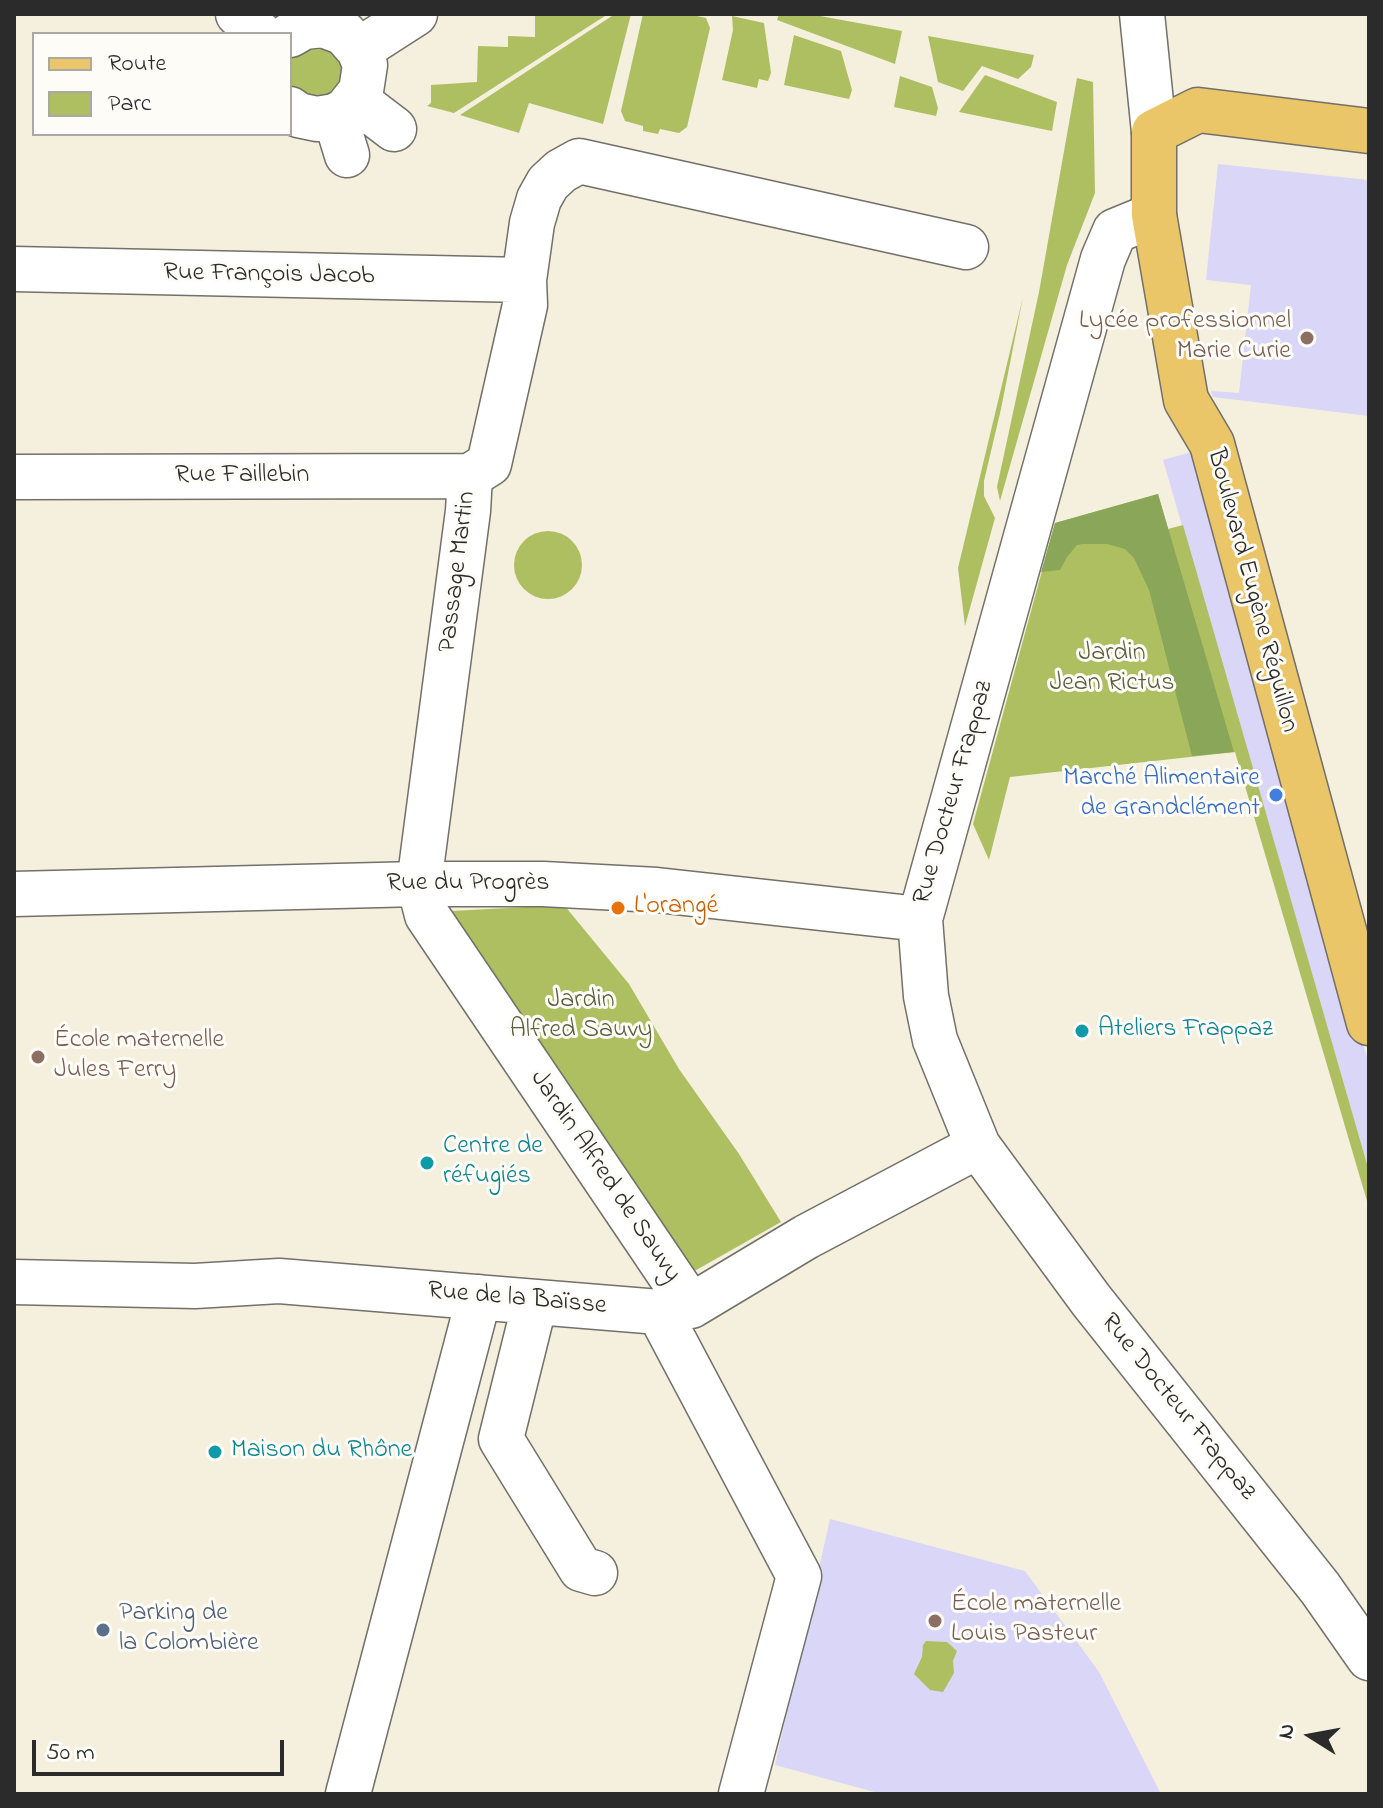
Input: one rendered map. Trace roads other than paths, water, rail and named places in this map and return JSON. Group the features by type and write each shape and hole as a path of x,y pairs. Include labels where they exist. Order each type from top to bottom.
{"main road":[{"path":"1154,132 1198,110 1369,131"},
{"name":"Boulevard Eugène Réguillon","path":"1154,132 1154,215 1186,400 1212,444 1369,1023"}],"street":[{"path":"337,106 415,14"},
{"name":"Boulevard Eugène Réguillon","path":"1142,14 1154,132"},
{"path":"277,26 344,33 337,106"},
{"path":"337,106 394,129"},
{"name":"Passage Martin","path":"419,884 470,476 489,464 523,315 524,280 532,223 539,199 548,183 579,161 966,247"},
{"name":"Rue Docteur Frappaz","path":"1154,215 1115,231 1103,259 920,919 923,971 935,1040 978,1146 1091,1300 1311,1576 1369,1658"},
{"name":"Rue François Jacob","path":"14,269 524,280"},
{"name":"Rue Faillebin","path":"14,477 470,476"},
{"name":"Jardin Alfred de Sauvy","path":"419,884 427,915 675,1309 799,1576 741,1794"},
{"name":"Rue du Progrès","path":"14,894 543,884 657,890 920,919"},
{"path":"675,1309 978,1146"},
{"name":"Rue de la Baïsse","path":"14,1282 195,1286 279,1281 535,1302 675,1309"},
{"path":"348,1794 479,1297"},
{"path":"535,1302 501,1439 581,1569 595,1573"}],"place":[{"name":"Lycée professionnel Marie Curie","path":"1307,338"},
{"name":"Marché Alimentaire de Grandclément","path":"1276,795"},
{"name":"L'orangé","path":"618,908"},
{"name":"Ateliers Frappaz","path":"1082,1031"},
{"name":"École maternelle Jules Ferry","path":"38,1057"},
{"name":"Centre de réfugiés","path":"427,1163"},
{"name":"Maison du Rhône","path":"215,1452"},
{"name":"École maternelle Louis Pasteur","path":"935,1621"},
{"name":"Parking de la Colombière","path":"103,1630"}],"park label":[{"name":"Jardin Jean Rictus","path":"1112,670"},
{"name":"Jardin Alfred Sauvy","path":"581,1017"}]}
